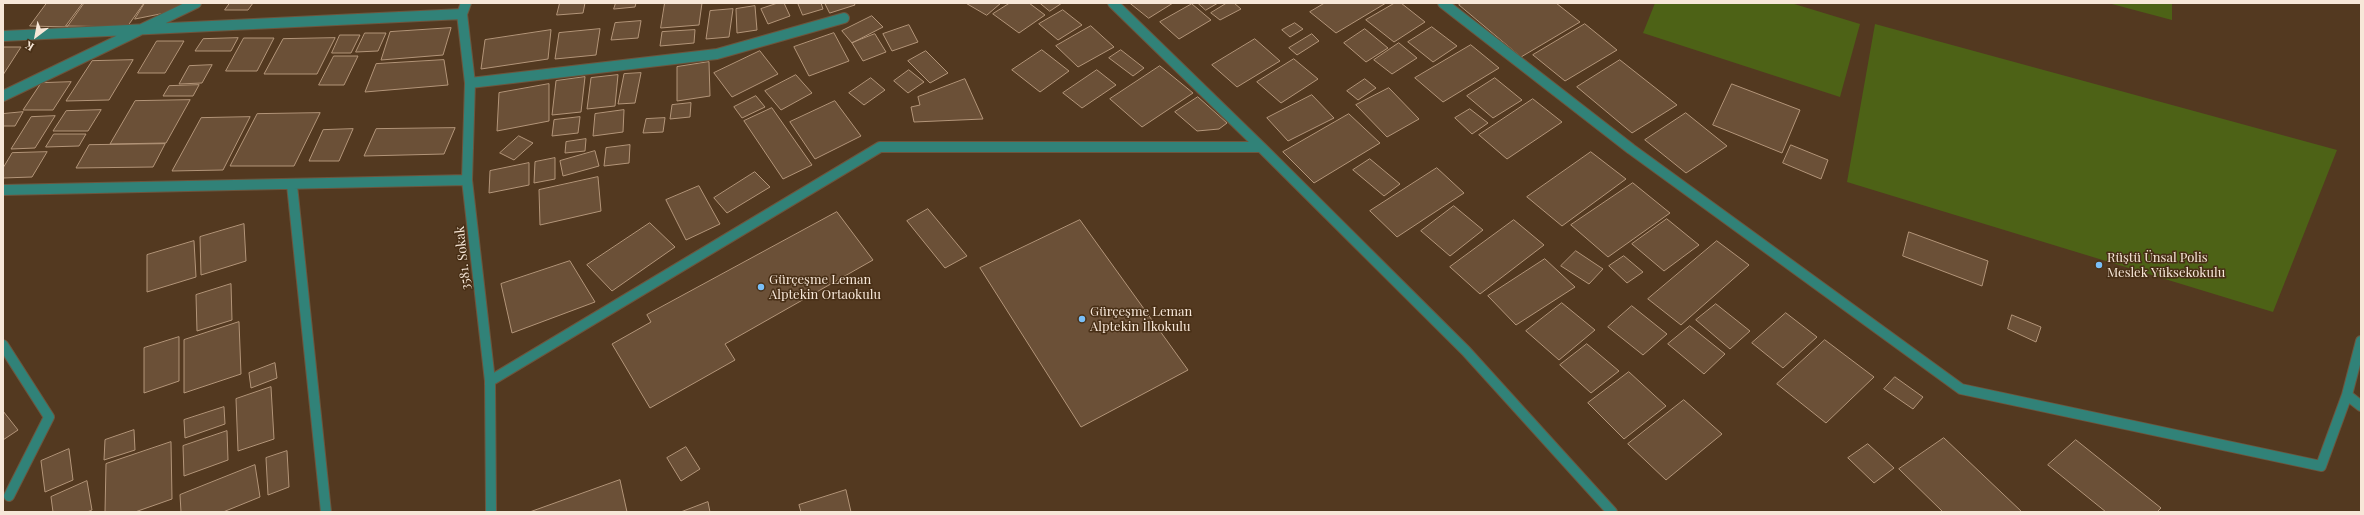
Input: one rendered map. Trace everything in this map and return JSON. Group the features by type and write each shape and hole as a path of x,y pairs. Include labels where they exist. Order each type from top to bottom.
{"street":[{"path":"3,96 196,3"},
{"name":"3581. Sokak","path":"466,3 462,14 470,83 467,180 490,381 492,512"},
{"path":"1113,3 1261,147 1466,351 1612,512"},
{"path":"1443,3 1631,149 1961,389 2322,466 2347,395 2361,341"},
{"path":"3,36 137,31 462,14"},
{"path":"470,83 717,54 844,18"},
{"path":"490,381 880,147 1261,147"},
{"path":"3,190 292,185 467,180"},
{"path":"292,185 326,512"},
{"path":"3,345 49,417 8,496"},
{"path":"2347,395 2361,406"}],"green space":[{"path":"1655,3 1791,3 1860,24 1840,97 1643,33"},
{"path":"2108,3 2172,3 2172,20"},
{"path":"1875,24 2337,150 2273,312 1847,182"}],"building":[{"path":"47,3 84,3 67,27 30,26"},
{"path":"83,3 144,3 127,27 66,26"},
{"path":"145,3 183,3 180,10 135,19"},
{"path":"230,3 253,3 248,10 225,10"},
{"path":"560,3 585,3 583,13 557,15"},
{"path":"616,3 636,3 635,7 614,9"},
{"path":"665,3 702,3 699,25 661,28"},
{"path":"778,3 784,3 790,16 768,24 761,9"},
{"path":"798,3 821,3 823,9 803,15"},
{"path":"825,3 854,3 855,5 830,13"},
{"path":"966,3 1001,3 987,15"},
{"path":"1010,3 1029,3 1045,15 1019,33 993,14"},
{"path":"1040,3 1062,3 1050,11"},
{"path":"1130,3 1173,3 1149,18"},
{"path":"1198,3 1218,3 1206,10"},
{"path":"1227,3 1234,3 1241,9 1220,20 1211,13"},
{"path":"1325,3 1386,3 1336,33 1310,12"},
{"path":"1395,3 1401,3 1425,22 1394,42 1366,20"},
{"path":"1462,3 1556,3 1580,22 1521,57 1459,5"},
{"path":"1192,4 1211,20 1179,39 1160,22"},
{"path":"755,6 757,30 737,33 736,9"},
{"path":"733,9 729,37 706,39 710,11"},
{"path":"1063,10 1082,25 1058,40 1039,24"},
{"path":"872,16 883,27 852,43 842,31"},
{"path":"641,21 638,38 611,40 615,23"},
{"path":"1295,23 1303,29 1290,37 1282,30"},
{"path":"1585,24 1617,50 1565,81 1533,55"},
{"path":"909,25 918,42 892,51 883,34"},
{"path":"1091,26 1114,47 1078,67 1056,46"},
{"path":"1432,27 1457,46 1433,62 1408,42"},
{"path":"451,28 443,55 381,60 390,32"},
{"path":"600,29 596,55 555,59 559,33"},
{"path":"1365,29 1388,48 1366,62 1344,43"},
{"path":"551,30 548,59 481,69 485,40"},
{"path":"695,30 694,43 660,46 662,32"},
{"path":"365,33 386,33 378,51 356,52"},
{"path":"834,33 849,61 809,76 794,47"},
{"path":"875,34 886,52 863,61 852,43"},
{"path":"1312,34 1319,41 1297,55 1289,48"},
{"path":"340,35 360,35 351,53 332,53"},
{"path":"238,38 231,51 195,51 203,39"},
{"path":"244,38 274,38 257,71 226,71"},
{"path":"335,38 317,74 264,74 283,39"},
{"path":"1255,39 1280,61 1237,87 1212,65"},
{"path":"157,41 184,41 165,73 138,73"},
{"path":"1399,43 1417,58 1392,74 1374,60"},
{"path":"1471,45 1499,68 1443,102 1415,78"},
{"path":"3,47 21,47 3,75"},
{"path":"1042,50 1069,71 1040,92 1012,70"},
{"path":"1121,50 1144,68 1133,76 1109,58"},
{"path":"760,51 778,74 732,97 714,73"},
{"path":"926,51 948,73 930,83 908,61"},
{"path":"334,56 358,56 344,85 319,85"},
{"path":"1294,59 1318,79 1281,103 1257,82"},
{"path":"133,60 109,100 66,101 92,61"},
{"path":"444,60 448,85 365,92 376,64"},
{"path":"1620,60 1677,105 1632,133 1577,87"},
{"path":"709,62 710,96 677,101 677,67"},
{"path":"212,65 202,83 179,84 189,66"},
{"path":"1160,66 1193,93 1142,127 1110,99"},
{"path":"909,70 924,82 908,93 894,81"},
{"path":"1097,70 1116,85 1082,108 1063,93"},
{"path":"641,73 635,103 618,104 624,74"},
{"path":"618,75 615,106 587,109 591,78"},
{"path":"796,75 812,93 781,110 765,91"},
{"path":"585,77 581,112 552,115 556,81"},
{"path":"871,78 885,90 864,105 849,93"},
{"path":"1495,78 1522,100 1493,118 1467,96"},
{"path":"965,79 983,119 914,122 911,107 920,105 918,97"},
{"path":"1365,79 1376,88 1358,100 1347,91"},
{"path":"71,82 53,110 23,110 41,83"},
{"path":"549,84 549,121 497,131 499,93"},
{"path":"1732,84 1800,110 1782,153 1713,125"},
{"path":"199,85 193,96 163,96 169,86"},
{"path":"1389,88 1419,119 1387,137 1356,105"},
{"path":"1312,95 1334,118 1288,141 1267,118"},
{"path":"756,96 765,107 742,118 734,107"},
{"path":"1198,97 1227,123 1219,129 1197,131 1175,112"},
{"path":"1533,99 1562,122 1507,159 1479,135"},
{"path":"190,100 166,143 110,144 135,101"},
{"path":"835,101 861,136 815,159 790,122"},
{"path":"691,103 690,117 670,119 672,105"},
{"path":"772,108 812,165 783,179 744,121"},
{"path":"1470,109 1488,123 1472,134 1455,118"},
{"path":"101,110 88,131 53,131 66,111"},
{"path":"624,110 623,132 593,136 595,114"},
{"path":"23,112 15,126 3,126 3,114"},
{"path":"320,113 294,166 230,166 257,114"},
{"path":"1686,113 1727,146 1686,173 1645,140"},
{"path":"1349,114 1380,143 1314,183 1283,152"},
{"path":"55,116 35,148 11,149 31,117"},
{"path":"250,117 223,170 172,171 201,118"},
{"path":"580,117 578,133 552,136 554,120"},
{"path":"665,118 663,132 643,133 646,119"},
{"path":"455,128 444,154 364,156 376,129"},
{"path":"353,129 339,161 309,161 323,130"},
{"path":"54,134 86,134 79,146 46,147"},
{"path":"519,136 533,143 514,160 500,153"},
{"path":"586,139 585,151 565,153 566,142"},
{"path":"165,144 153,167 76,168 89,145"},
{"path":"630,145 629,163 604,166 606,148"},
{"path":"1791,145 1828,160 1821,179 1783,163"},
{"path":"595,151 599,166 563,176 560,161"},
{"path":"47,152 32,177 3,178 3,168 12,153"},
{"path":"1591,152 1626,179 1562,226 1527,197"},
{"path":"555,158 555,179 534,183 535,162"},
{"path":"1370,159 1400,184 1384,196 1353,170"},
{"path":"529,163 529,185 489,193 490,171"},
{"path":"1437,168 1464,193 1397,237 1370,211"},
{"path":"755,172 770,187 727,213 714,198"},
{"path":"598,177 601,211 540,225 539,190"},
{"path":"1633,183 1670,213 1608,257 1571,225"},
{"path":"699,186 720,224 686,240 666,200"},
{"path":"1454,206 1483,230 1450,256 1421,231"},
{"path":"928,209 967,256 945,268 907,221"},
{"name":"Gürçeşme Leman Alptekin Ortaokulu","path":"837,212 873,260 725,344 735,360 650,408 612,344 651,322 647,315"},
{"path":"1667,219 1699,245 1664,271 1632,244"},
{"name":"Gürçeşme Leman Alptekin İlkokulu","path":"1080,220 1188,370 1081,427 980,268"},
{"path":"1514,220 1544,245 1480,294 1450,267"},
{"path":"650,223 675,247 612,291 587,265"},
{"path":"244,224 246,261 201,275 200,237"},
{"path":"1909,232 1988,261 1982,286 1903,256"},
{"path":"194,241 196,277 147,292 147,255"},
{"path":"1717,241 1749,265 1681,325 1648,299"},
{"path":"1576,251 1603,269 1589,284 1561,266"},
{"path":"1624,256 1643,272 1627,283 1609,266"},
{"path":"1545,259 1575,287 1516,325 1488,296"},
{"path":"570,261 595,302 512,333 501,284"},
{"path":"231,284 232,320 197,331 196,295"},
{"path":"1562,303 1595,330 1559,360 1526,331"},
{"path":"1716,304 1750,331 1730,349 1696,320"},
{"path":"1632,306 1667,334 1643,355 1608,327"},
{"path":"1786,313 1817,337 1783,368 1752,343"},
{"path":"2012,315 2041,327 2036,342 2008,329"},
{"path":"239,322 241,374 184,393 184,340"},
{"path":"1690,326 1725,354 1704,374 1668,344"},
{"path":"179,337 179,381 144,393 144,348"},
{"path":"1825,340 1874,377 1826,423 1777,384"},
{"path":"1587,344 1619,371 1591,393 1560,365"},
{"path":"275,363 277,378 251,388 249,373"},
{"path":"1629,372 1666,406 1624,439 1588,403"},
{"path":"1895,377 1923,397 1913,409 1884,389"},
{"path":"271,387 274,439 238,451 236,399"},
{"path":"1684,400 1722,434 1666,480 1628,444"},
{"path":"224,407 225,424 185,438 184,420"},
{"path":"3,411 18,430 3,440"},
{"path":"134,430 135,450 104,460 105,440"},
{"path":"227,431 228,460 184,476 183,446"},
{"path":"1944,438 2022,512 1943,512 1899,469"},
{"path":"2076,440 2161,508 2157,512 2106,512 2048,465"},
{"path":"171,442 172,499 135,512 105,512 106,464"},
{"path":"1868,444 1894,468 1874,483 1848,458"},
{"path":"686,447 700,469 681,481 667,458"},
{"path":"69,449 73,480 45,492 41,461"},
{"path":"287,451 289,487 268,495 266,458"},
{"path":"255,465 260,497 223,512 181,512 180,495"},
{"path":"620,480 627,512 530,512"},
{"path":"87,481 92,510 87,512 53,512 51,497"},
{"path":"846,490 851,512 801,512 799,505"},
{"path":"708,502 710,512 681,512"}],"place":[{"name":"Rüştü Ünsal Polis Meslek Yüksekokulu","path":"2099,265"},
{"name":"Gürçeşme Leman Alptekin Ortaokulu","path":"761,287"},
{"name":"Gürçeşme Leman Alptekin İlkokulu","path":"1082,319"}]}
